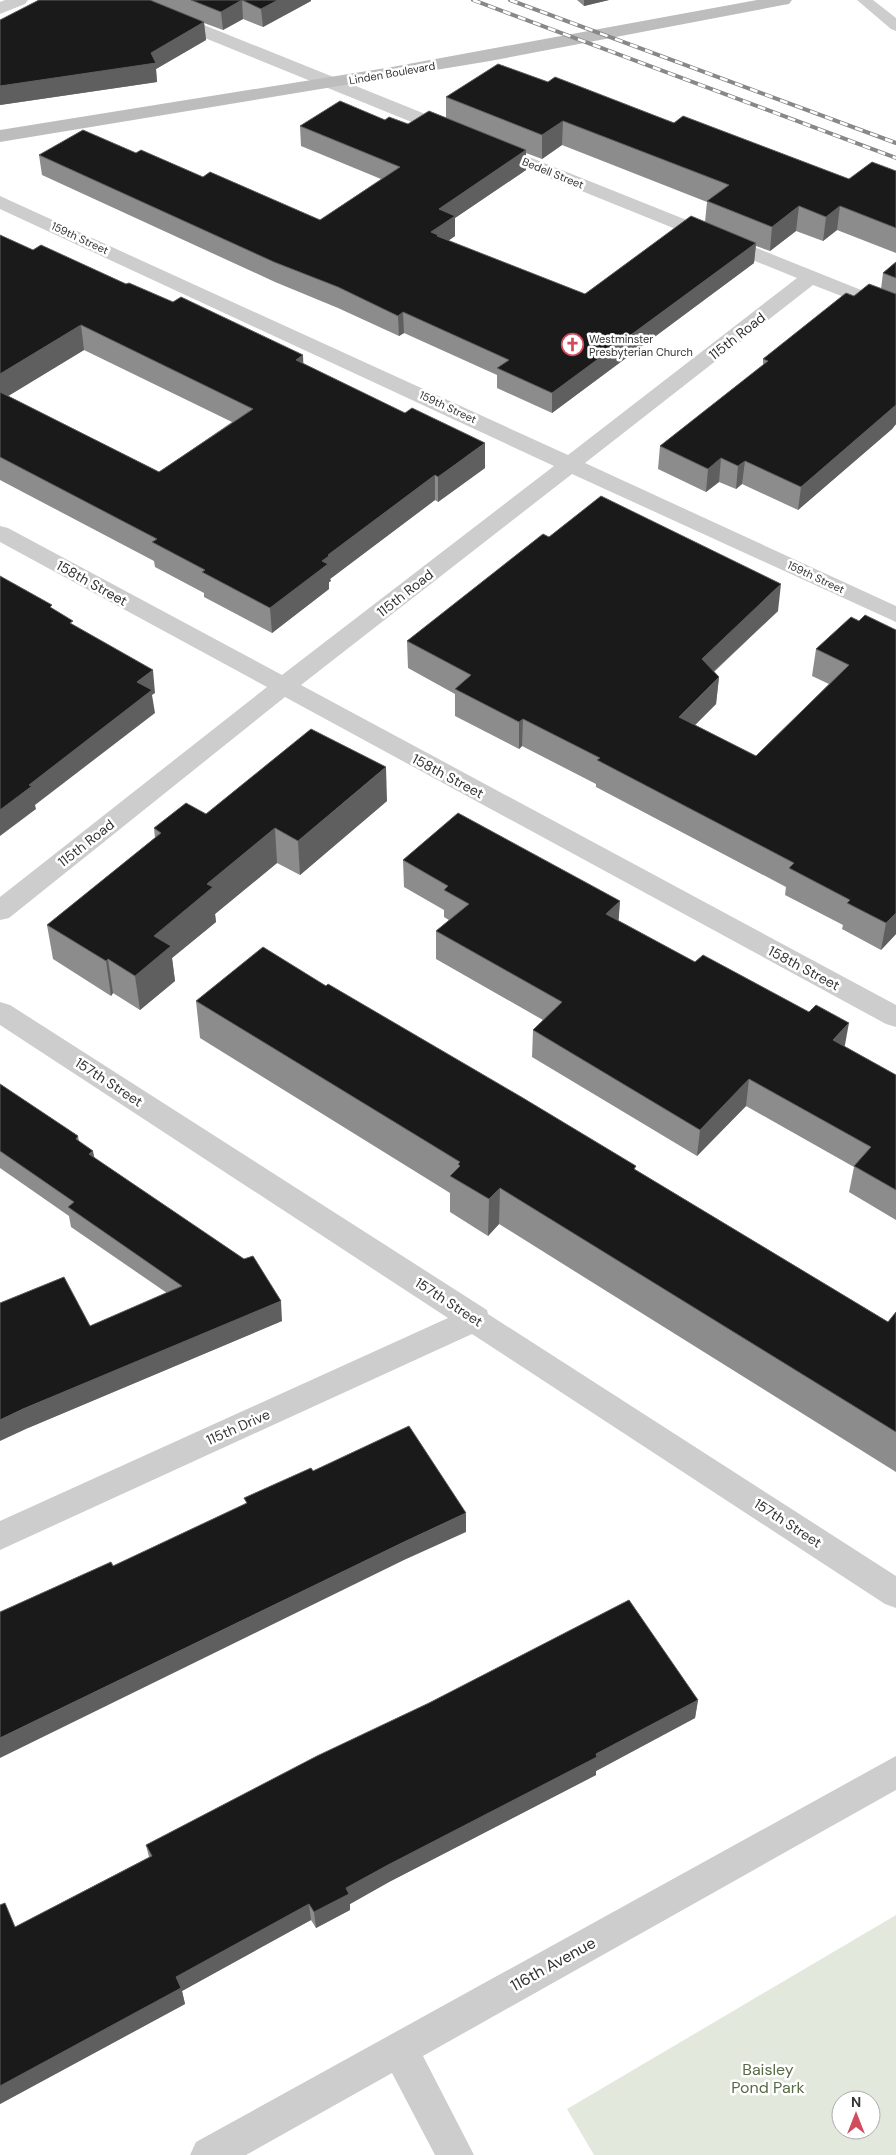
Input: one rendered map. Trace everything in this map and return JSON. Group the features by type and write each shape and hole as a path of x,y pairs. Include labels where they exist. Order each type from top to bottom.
{"main road":[{"name":"Linden Boulevard","path":"0,136 334,83 663,25 783,0"}],"street":[{"path":"0,9 19,0"},
{"name":"Bedell Street","path":"127,0 896,311"},
{"name":"159th Street","path":"0,202 572,464 896,615"},
{"name":"115th Road","path":"0,911 283,687 811,277"},
{"name":"158th Street","path":"0,533 896,1017"},
{"name":"157th Street","path":"2,1015 476,1319 896,1594"},
{"name":"115th Drive","path":"0,1536 476,1319"},
{"name":"116th Avenue","path":"209,2155 896,1772"},
{"path":"399,2049 455,2155"}],"lane":[{"path":"864,0 896,26"}],"green space":[{"name":"Baisley Pond Park","path":"896,1915 896,2155 594,2155 567,2109"}],"building":[{"path":"39,0 150,0 204,22 151,53 156,63 0,86 0,20"},
{"path":"191,0 242,0 221,12"},
{"path":"242,0 278,0 261,9"},
{"path":"498,64 548,82 555,77 674,123 683,116 849,179 872,162 896,171 896,228 840,206 826,217 799,206 772,227 707,201 729,185 563,121 542,135 446,97"},
{"path":"340,101 385,120 389,117 408,124 429,111 526,150 439,209 455,216 431,232 585,294 691,216 756,243 552,393 497,368 509,360 403,312 398,316 338,287 274,262 39,155 83,130 136,153 141,150 203,177 210,172 320,220 400,167 300,126"},
{"path":"0,235 33,250 41,245 126,284 129,283 173,302 181,297 303,355 296,360 405,413 412,408 485,443 438,477 435,475 328,555 322,561 328,564 270,608 202,572 205,570 152,542 157,539 0,457 0,392 159,472 253,409 81,325 0,374"},
{"path":"896,262 896,278 883,273"},
{"path":"869,284 896,294 896,405 801,487 745,461 738,466 721,458 708,469 660,446 768,361 763,359 846,293 854,296"},
{"path":"601,496 781,584 702,659 719,677 679,717 756,756 849,665 816,649 851,617 859,621 865,615 896,630 896,913 886,923 847,903 850,900 789,868 794,863 597,760 600,758 523,719 519,722 455,689 471,675 407,641 543,534 549,537"},
{"path":"0,576 52,605 50,607 73,621 70,623 153,670 137,682 152,690 29,785 32,786 0,810"},
{"path":"311,729 386,767 298,841 275,828 207,884 213,887 154,936 171,946 135,976 108,959 106,961 47,925 161,833 154,828 186,803 206,814"},
{"path":"458,813 620,901 606,914 695,962 703,955 809,1012 816,1005 849,1023 833,1040 896,1075 896,1190 854,1166 871,1147 749,1079 700,1130 533,1030 562,1002 436,931 469,904 444,890 448,886 403,860"},
{"path":"263,947 326,986 328,984 523,1098 636,1166 634,1169 888,1322 896,1312 896,1432 500,1188 489,1199 450,1176 460,1166 458,1164 460,1162 196,1001"},
{"path":"0,1084 78,1136 76,1139 93,1151 89,1154 244,1259 253,1256 281,1301 0,1420 0,1303 64,1277 90,1326 182,1286 68,1207 74,1202 0,1151"},
{"path":"409,1426 466,1513 0,1738 0,1612 111,1562 113,1566 247,1503 244,1498 311,1468 313,1471"},
{"path":"629,1600 698,1700 596,1754 597,1757 346,1888 349,1894 314,1912 309,1904 176,1977 181,1988 0,2086 0,1905 5,1903 15,1927 152,1856 146,1845 317,1756 429,1703"}],"railway":[{"path":"473,0 896,158"},
{"path":"510,0 896,143"}],"place":[{"name":"Westminster Presbyterian Church","path":"573,345"}]}
